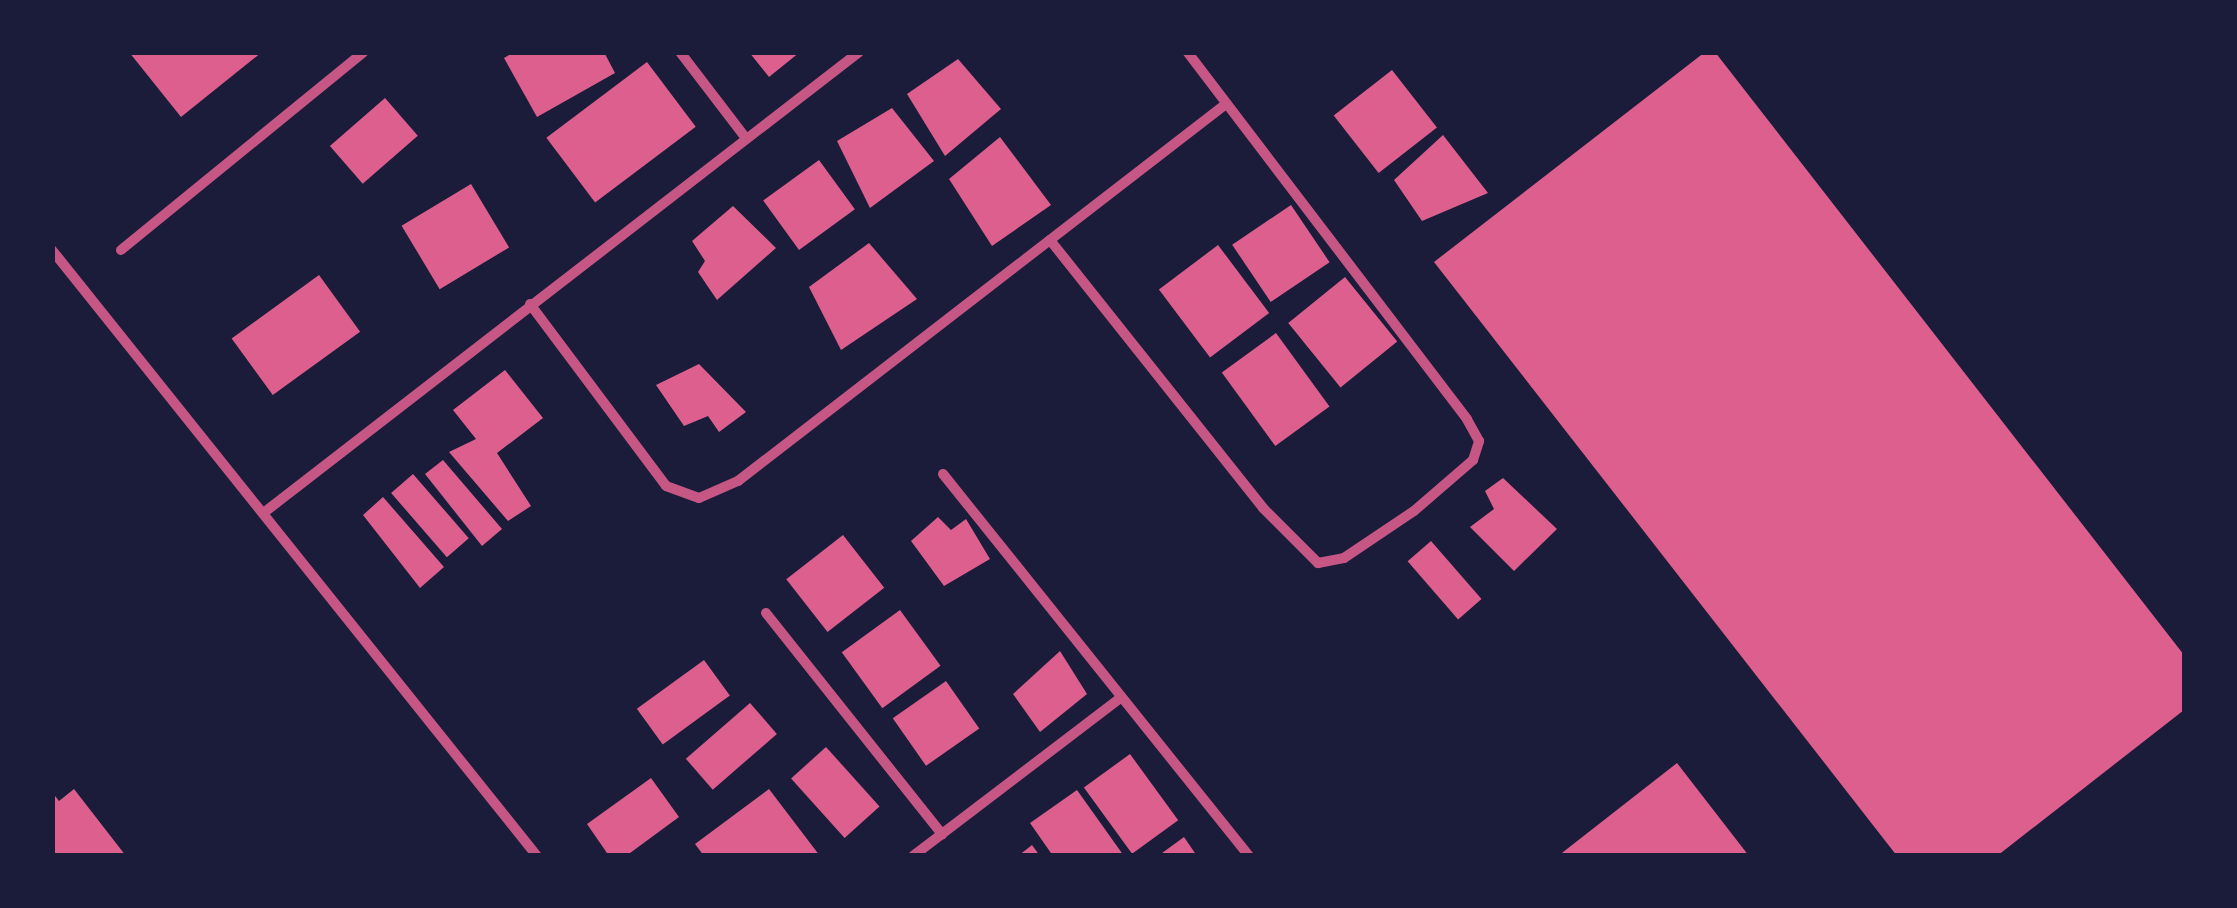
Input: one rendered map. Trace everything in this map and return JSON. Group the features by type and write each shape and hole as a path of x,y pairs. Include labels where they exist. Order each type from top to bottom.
{"street":[{"path":"121,250 364,52"},
{"path":"680,52 746,137"},
{"path":"266,511 860,52"},
{"path":"1050,240 1304,554 1333,563 1414,511 1474,460 1478,435 1187,52"},
{"path":"530,304 666,486 698,498 738,481 1226,104"},
{"path":"52,250 266,511 536,856"},
{"path":"943,474 1119,699 1249,856"},
{"path":"766,612 942,834"},
{"path":"913,856 1119,699"}],"building":[{"path":"129,52 262,52 181,117"},
{"path":"514,52 604,52 615,73 537,117 504,58"},
{"path":"749,52 800,52 769,77"},
{"path":"1705,52 1715,52 2184,655 2184,710 1997,856 1897,856 1434,262"},
{"path":"958,59 1001,109 945,156 907,94"},
{"path":"647,62 696,127 595,203 546,138"},
{"path":"1392,70 1437,128 1379,173 1334,116"},
{"path":"385,98 418,136 363,184 330,146"},
{"path":"892,108 934,161 870,208 837,141"},
{"path":"1443,135 1488,193 1422,221 1394,180"},
{"path":"1000,137 1051,205 992,246 949,179"},
{"path":"819,160 855,209 799,250 763,201"},
{"path":"471,184 509,247 440,289 402,226"},
{"path":"1291,205 1330,262 1271,302 1232,245"},
{"path":"733,206 776,248 717,300 698,272 705,261 692,241"},
{"path":"869,243 917,299 841,350 809,287"},
{"path":"1218,245 1269,313 1210,357 1159,290"},
{"path":"319,275 360,332 273,395 232,338"},
{"path":"1345,277 1397,342 1341,387 1288,323"},
{"path":"1276,333 1329,407 1275,446 1222,372"},
{"path":"699,364 746,412 719,432 708,416 684,426 656,385"},
{"path":"505,370 543,418 497,453 531,506 508,521 449,452 476,439 453,410"},
{"path":"443,460 502,529 482,546 425,474"},
{"path":"413,474 469,538 447,557 391,493"},
{"path":"1503,478 1557,529 1514,571 1470,527 1494,509 1485,491"},
{"path":"383,497 444,567 420,588 363,515"},
{"path":"938,517 951,530 966,519 990,559 944,586 911,541"},
{"path":"843,535 884,588 828,632 786,579"},
{"path":"1431,541 1482,599 1458,619 1408,561"},
{"path":"900,610 941,666 882,708 842,652"},
{"path":"1060,651 1087,694 1040,732 1013,694"},
{"path":"704,660 730,696 663,744 637,709"},
{"path":"946,681 979,729 926,766 893,718"},
{"path":"750,703 777,734 713,790 686,759"},
{"path":"826,747 880,806 845,838 791,778"},
{"path":"1130,754 1178,820 1132,854 1084,788"},
{"path":"1677,763 1749,856 1558,856"},
{"path":"651,778 679,817 626,856 609,856 587,824"},
{"path":"74,789 126,856 52,856 52,792 59,801"},
{"path":"769,789 820,856 704,856 695,844"},
{"path":"1077,790 1124,856 1053,856 1030,823"},
{"path":"1184,837 1197,856 1158,856"},
{"path":"1032,845 1040,856 1018,856"}]}
